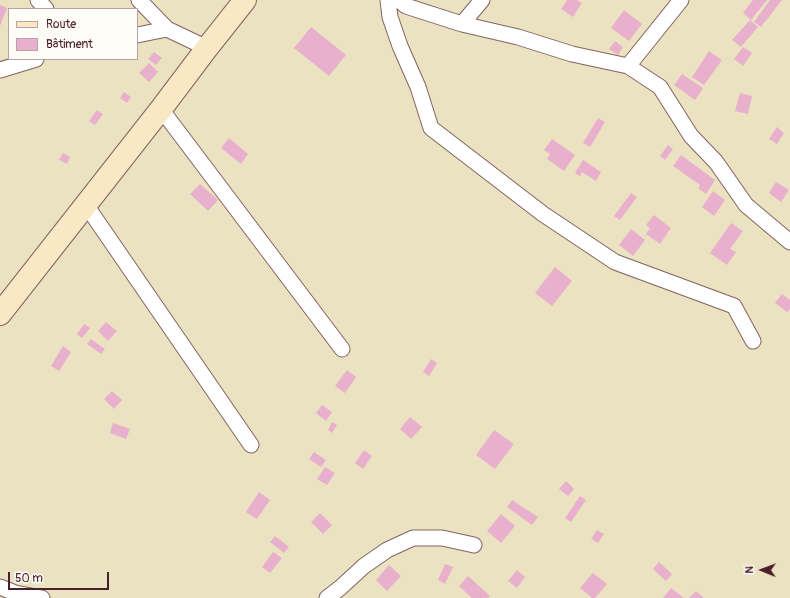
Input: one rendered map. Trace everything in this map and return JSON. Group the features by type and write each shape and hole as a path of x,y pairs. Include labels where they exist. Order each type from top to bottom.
{"main road":[{"path":"0,314 245,0"}],"street":[{"path":"38,0 45,8"},
{"path":"139,0 167,29 207,48"},
{"path":"388,0 390,17 400,46 418,87 431,128 543,214 615,262 734,306 753,341"},
{"path":"399,0 406,6 462,24 518,37 572,54 628,66 660,87 691,136 716,162 746,205 790,242"},
{"path":"462,24 482,0"},
{"path":"628,66 681,0"},
{"path":"138,35 167,29"},
{"path":"0,70 33,60"},
{"path":"161,109 342,349"},
{"path":"86,204 251,445"},
{"path":"327,598 364,566 387,550 413,538 442,538 474,544"},
{"path":"0,587 15,593 42,598"}],"building":[{"path":"567,0 577,0 582,3 573,17 561,9"},
{"path":"753,0 767,0 751,20 743,13"},
{"path":"770,0 782,0 761,27 754,22"},
{"path":"0,5 7,8 0,26"},
{"path":"624,10 642,24 629,41 611,28"},
{"path":"750,20 758,27 741,47 732,40"},
{"path":"311,27 346,55 329,76 294,48"},
{"path":"615,41 623,47 618,55 609,49"},
{"path":"743,47 752,53 743,66 734,59"},
{"path":"709,51 722,60 704,85 692,77"},
{"path":"154,52 162,58 156,65 148,59"},
{"path":"149,63 158,72 149,82 139,73"},
{"path":"682,74 703,88 695,100 674,85"},
{"path":"124,92 131,97 127,103 120,98"},
{"path":"740,93 752,96 748,114 735,111"},
{"path":"97,110 103,114 95,125 89,121"},
{"path":"598,118 605,122 590,147 583,143"},
{"path":"777,127 784,133 777,144 769,139"},
{"path":"229,138 248,154 241,164 221,148"},
{"path":"552,139 575,155 564,171 547,159 550,154 544,150"},
{"path":"668,145 673,149 665,160 660,156"},
{"path":"63,153 70,157 67,164 59,160"},
{"path":"681,155 715,180 706,194 698,188 700,185 673,166"},
{"path":"583,160 601,172 596,181 582,172 580,176 575,173"},
{"path":"776,182 789,190 781,202 769,193"},
{"path":"200,184 218,200 208,211 190,194"},
{"path":"713,191 725,200 714,216 702,207"},
{"path":"631,193 637,197 620,220 614,216"},
{"path":"654,215 671,228 660,244 646,234 650,228 646,225"},
{"path":"731,223 743,231 730,249 736,252 727,265 710,253"},
{"path":"631,229 645,240 633,256 619,245"},
{"path":"555,267 572,281 552,306 535,293"},
{"path":"782,294 790,300 790,309 787,312 775,303"},
{"path":"106,322 117,331 108,341 98,331"},
{"path":"84,324 90,328 82,338 77,334"},
{"path":"91,339 105,349 101,354 87,344"},
{"path":"63,346 71,352 59,371 51,366"},
{"path":"431,359 437,363 429,376 423,372"},
{"path":"347,370 356,377 345,393 335,386"},
{"path":"112,391 122,400 114,409 104,399"},
{"path":"322,405 332,412 326,421 316,413"},
{"path":"410,417 422,427 411,439 400,429"},
{"path":"332,422 337,425 332,433 328,430"},
{"path":"113,423 130,429 126,439 110,433"},
{"path":"494,430 514,444 495,469 476,455"},
{"path":"364,450 372,456 363,469 355,463"},
{"path":"314,452 326,460 321,467 309,459"},
{"path":"325,467 335,473 327,485 317,479"},
{"path":"566,481 574,489 568,496 559,489"},
{"path":"259,492 270,500 257,519 246,512"},
{"path":"580,496 586,500 571,522 565,518"},
{"path":"512,500 538,517 532,525 507,507"},
{"path":"320,513 332,525 323,534 311,522"},
{"path":"501,514 515,526 501,543 487,531"},
{"path":"597,530 604,534 598,543 591,539"},
{"path":"275,536 289,547 284,553 270,542"},
{"path":"273,552 282,558 270,573 262,567"},
{"path":"659,562 672,574 666,581 653,569"},
{"path":"445,564 453,567 445,584 438,580"},
{"path":"389,565 401,576 387,591 376,580"},
{"path":"517,570 525,577 517,588 508,581"},
{"path":"593,573 607,584 595,598 592,598 580,588"},
{"path":"468,576 490,596 488,598 472,598 459,586"},
{"path":"671,588 684,598 663,598"},
{"path":"696,591 704,598 689,598"}]}
